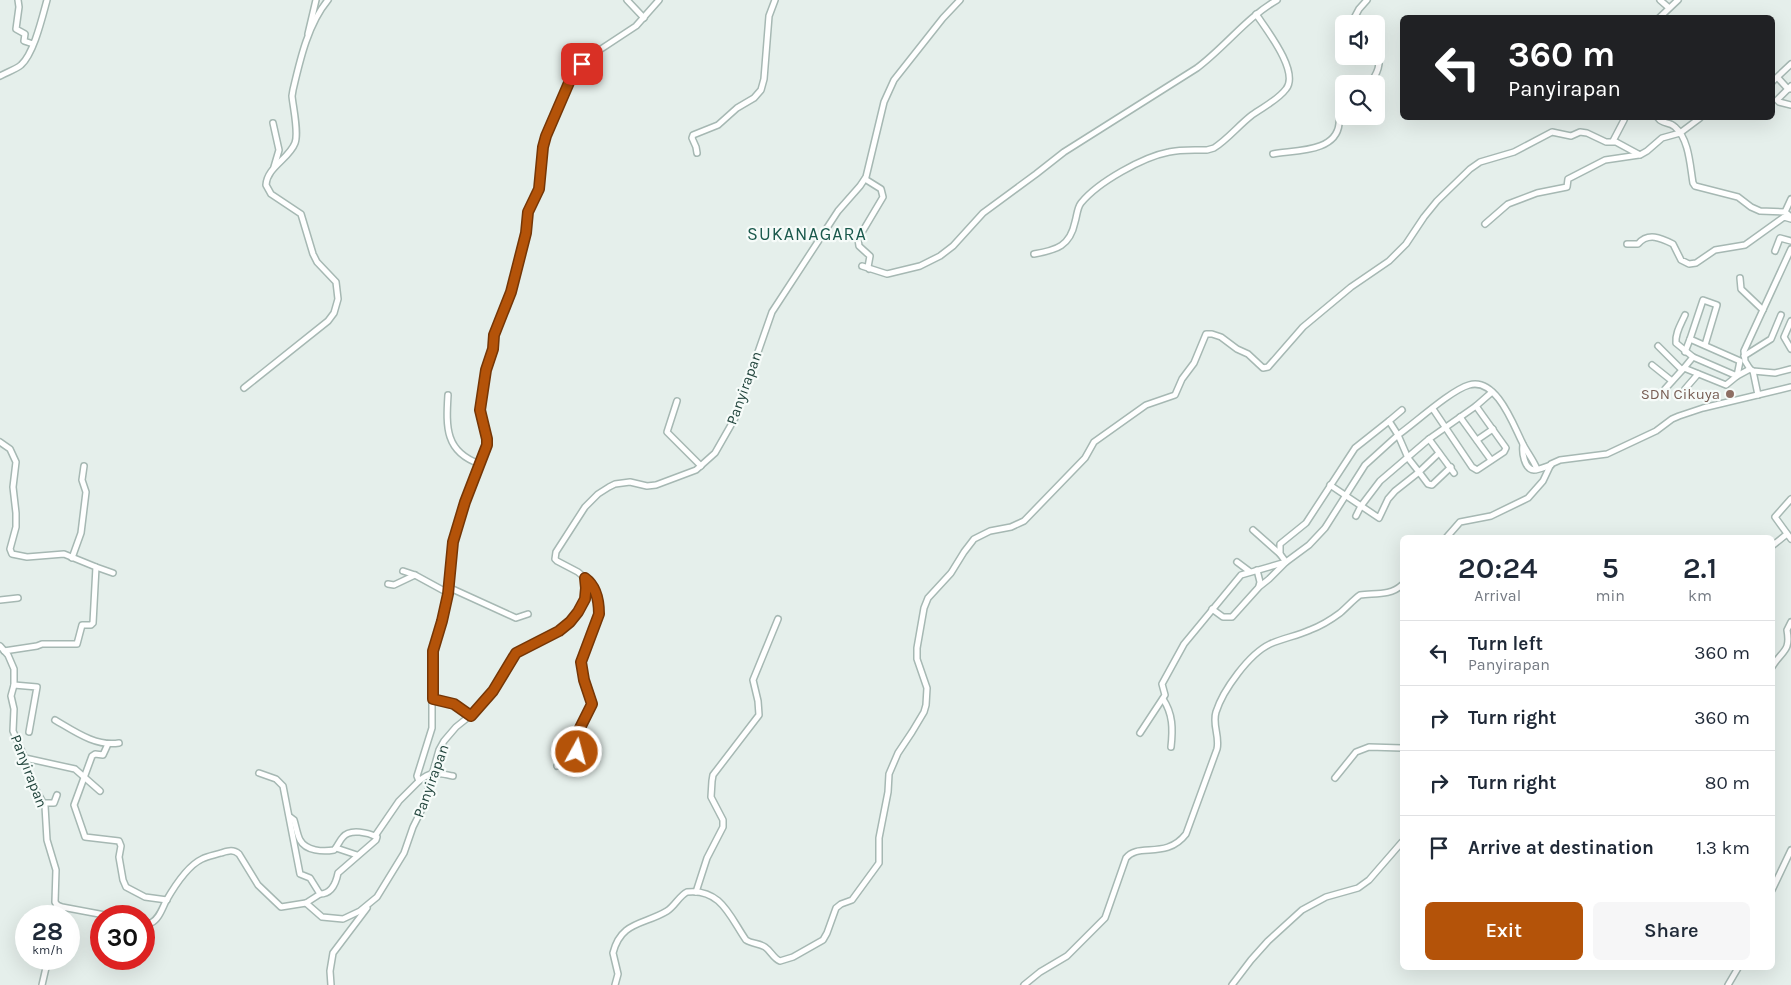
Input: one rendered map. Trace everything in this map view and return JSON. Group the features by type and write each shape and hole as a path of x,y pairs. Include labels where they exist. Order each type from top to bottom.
{"street":[{"path":"18,0 19,8 16,29 25,34 24,41 33,44"},
{"path":"0,76 20,66 29,54 47,0"},
{"path":"308,37 316,0"},
{"path":"244,388 321,327 334,313 337,306 338,289 336,282 317,262 301,214 271,194 266,180 295,144 296,134 292,96 308,37 328,0"},
{"path":"627,0 644,18"},
{"path":"419,781 417,776 432,728 433,651 448,594 453,542 465,502 487,445 480,410 486,370 492,355 498,325 511,292 526,233 528,212 539,189 543,147 546,136 566,88 576,70 595,54 627,34 659,0"},
{"path":"696,153 693,135 718,125 737,108 754,98 761,90 764,83 769,16 775,0"},
{"name":"Panyirapan","path":"306,903 322,917 333,919 348,917 369,906 400,860 421,812 439,750 444,741 456,727 471,716 493,691 516,653 559,631 578,612 585,599 585,578 557,561 555,556 570,529 589,502 615,484 630,482 647,486 656,485 696,470 717,449 735,418 772,312 838,212 865,179 884,102 894,80 943,18 960,0"},
{"path":"862,266 887,274 896,273 920,266 944,253 994,204 1086,136 1197,68 1256,14 1277,0"},
{"path":"1355,15 1358,9 1367,0"},
{"path":"1660,0 1668,8"},
{"path":"1662,15 1678,0"},
{"path":"1034,254 1046,252 1068,242 1072,235 1078,208 1103,183 1124,170 1167,152 1214,148 1251,116 1287,89 1290,72 1275,42 1256,14"},
{"path":"1775,80 1791,64"},
{"path":"1778,78 1790,88 1777,100 1791,105"},
{"path":"1613,141 1624,120"},
{"path":"1660,120 1673,125 1680,133 1686,149 1693,183 1696,186 1740,198 1751,207 1760,211 1786,212 1791,218"},
{"path":"1485,224 1508,204 1537,193 1568,186 1568,179 1601,162 1640,155 1662,138 1680,133 1697,120"},
{"path":"273,123 279,150 273,170"},
{"path":"1273,154 1316,148 1329,140 1338,130 1338,125"},
{"path":"615,985 618,974 613,953 623,932 634,924 668,910 685,892 696,892 717,898 746,940 764,946 780,961 793,957 818,944 827,933 836,908 841,904 851,901 878,863 879,838 888,792 889,774 895,758 924,712 926,705 926,680 917,659 917,648 925,604 931,594 951,573 970,544 984,534 999,528 1012,527 1024,521 1085,458 1094,442 1146,405 1175,395 1182,379 1194,363 1206,334 1221,337 1237,349 1248,354 1263,368 1268,368 1303,327 1351,287 1390,261 1406,244 1424,216 1437,201 1470,169 1479,163 1514,152 1552,132 1571,136 1580,132 1587,133 1606,142 1613,141 1640,155"},
{"path":"865,179 881,189 883,197 880,205 862,230 858,239 859,246 870,256 869,269"},
{"path":"1786,212 1791,199"},
{"path":"1627,244 1638,244 1644,238 1653,237 1673,244 1681,260 1689,264 1696,263 1715,250 1745,245 1784,217 1791,218"},
{"path":"1775,250 1780,238 1791,241"},
{"path":"1758,395 1752,370 1744,356 1747,342 1764,310 1775,280 1791,249"},
{"path":"1740,278 1742,290 1764,310"},
{"path":"1685,352 1703,300 1717,305 1705,345"},
{"path":"1685,314 1676,334 1676,343 1693,358 1737,376"},
{"path":"1744,356 1771,339 1781,315"},
{"path":"1791,321 1784,337 1791,349"},
{"path":"1690,339 1740,361 1737,376"},
{"path":"1658,346 1683,369 1726,386 1737,376 1752,370 1775,373 1791,369"},
{"path":"1665,389 1693,358"},
{"path":"1652,364 1672,381"},
{"path":"1685,389 1698,374"},
{"path":"1212,610 1223,617 1232,617 1259,586 1318,537 1365,465 1398,436 1468,385 1481,385 1492,392 1504,407 1537,469 1567,458 1607,454 1656,431 1679,416 1703,408 1791,387"},
{"path":"1356,516 1361,506 1380,481 1429,439 1476,406 1492,392"},
{"path":"448,395 451,442 460,453 480,464"},
{"path":"677,401 667,432 701,466"},
{"path":"1433,409 1474,469 1480,469 1506,449 1476,406"},
{"path":"1280,554 1280,544 1306,523 1355,448 1402,410"},
{"path":"1460,416 1491,460"},
{"path":"1389,420 1408,458 1428,484 1432,485 1451,467"},
{"path":"1476,440 1492,429"},
{"path":"1429,439 1454,473"},
{"path":"0,442 7,445 16,462 12,487 16,513 16,527 10,549 12,554 27,557 61,554 113,573"},
{"path":"1330,485 1379,518 1388,499 1395,491 1439,453"},
{"path":"1449,535 1460,522 1490,516 1528,498 1543,481 1551,464"},
{"path":"72,558 81,533 86,492 82,480 84,466"},
{"path":"1791,499 1775,517 1791,539"},
{"path":"1253,530 1280,554 1286,562"},
{"path":"1775,544 1787,534"},
{"path":"1237,562 1250,571"},
{"path":"1140,733 1166,694 1162,684 1184,644 1241,575 1286,562"},
{"path":"4,651 42,644 77,644 82,625 91,625 93,623 96,567"},
{"path":"1257,570 1259,586"},
{"path":"402,571 415,575 448,594"},
{"path":"388,584 394,585 415,575"},
{"path":"557,766 565,763 577,752 579,730 592,704 584,680 581,662 599,614 599,606 593,585 585,578"},
{"path":"1024,985 1040,972 1067,956 1106,918 1129,854 1135,851 1156,850 1168,847 1175,844 1186,834 1217,749 1218,742 1214,721 1216,712 1225,692 1241,668 1258,651 1270,644 1310,630 1338,614 1360,595 1373,596 1396,590 1400,586"},
{"path":"448,587 516,618 528,614"},
{"path":"0,600 18,598"},
{"path":"696,892 708,858 723,827 723,820 712,797 712,781 717,770 759,715 760,710 753,680 778,619"},
{"path":"1775,663 1788,646 1787,628 1791,622"},
{"name":"Panyirapan","path":"0,646 13,665 14,685 12,696 14,710 12,728 25,758 32,783 44,803 47,840 56,870 54,897 57,905"},
{"path":"14,685 37,687 29,732"},
{"path":"1163,698 1172,718 1171,747"},
{"path":"433,699 454,704 471,716"},
{"path":"55,720 91,739 108,744 119,743"},
{"path":"108,744 103,755 93,755 74,806 85,837 120,841 119,857 126,887 145,897 167,900"},
{"path":"1335,778 1356,752 1368,748 1400,748"},
{"path":"25,758 70,767 78,771 100,791"},
{"path":"375,836 399,801 428,774 433,772 453,776"},
{"path":"259,773 276,780 283,786 300,875 310,878 320,894"},
{"path":"44,803 54,803 57,795"},
{"path":"290,817 294,820 303,844 320,851 325,852 336,848 343,837 348,834 362,832 375,836"},
{"path":"155,920 178,884 198,861 208,856 232,851 239,854 258,885 279,906 284,907 306,903 333,888 338,873 377,840 375,836"},
{"path":"1232,985 1268,941 1302,910 1326,897 1358,888 1380,869 1400,844"},
{"path":"336,848 357,855"},
{"path":"1775,884 1791,850"},
{"path":"331,985 330,971 333,953 369,906"},
{"path":"42,985 45,970"},
{"path":"1728,985 1737,970"}],"place":[{"name":"SDN Cikuya","path":"1730,394"}],"district":[{"name":"SUKANAGARA","path":"807,234"}],"route":[{"path":"577,752 579,730 592,704 581,671 581,662 599,614 596,593 589,580 585,578 585,599 581,608 570,622 559,631 516,653 511,658 503,676 493,691 471,716 454,704 433,699 432,661 448,594 450,553 465,502 487,445 480,410 486,370 492,355 494,335 511,292 526,233 528,212 539,189 543,147 546,136 566,88 576,70 582,64"}]}
